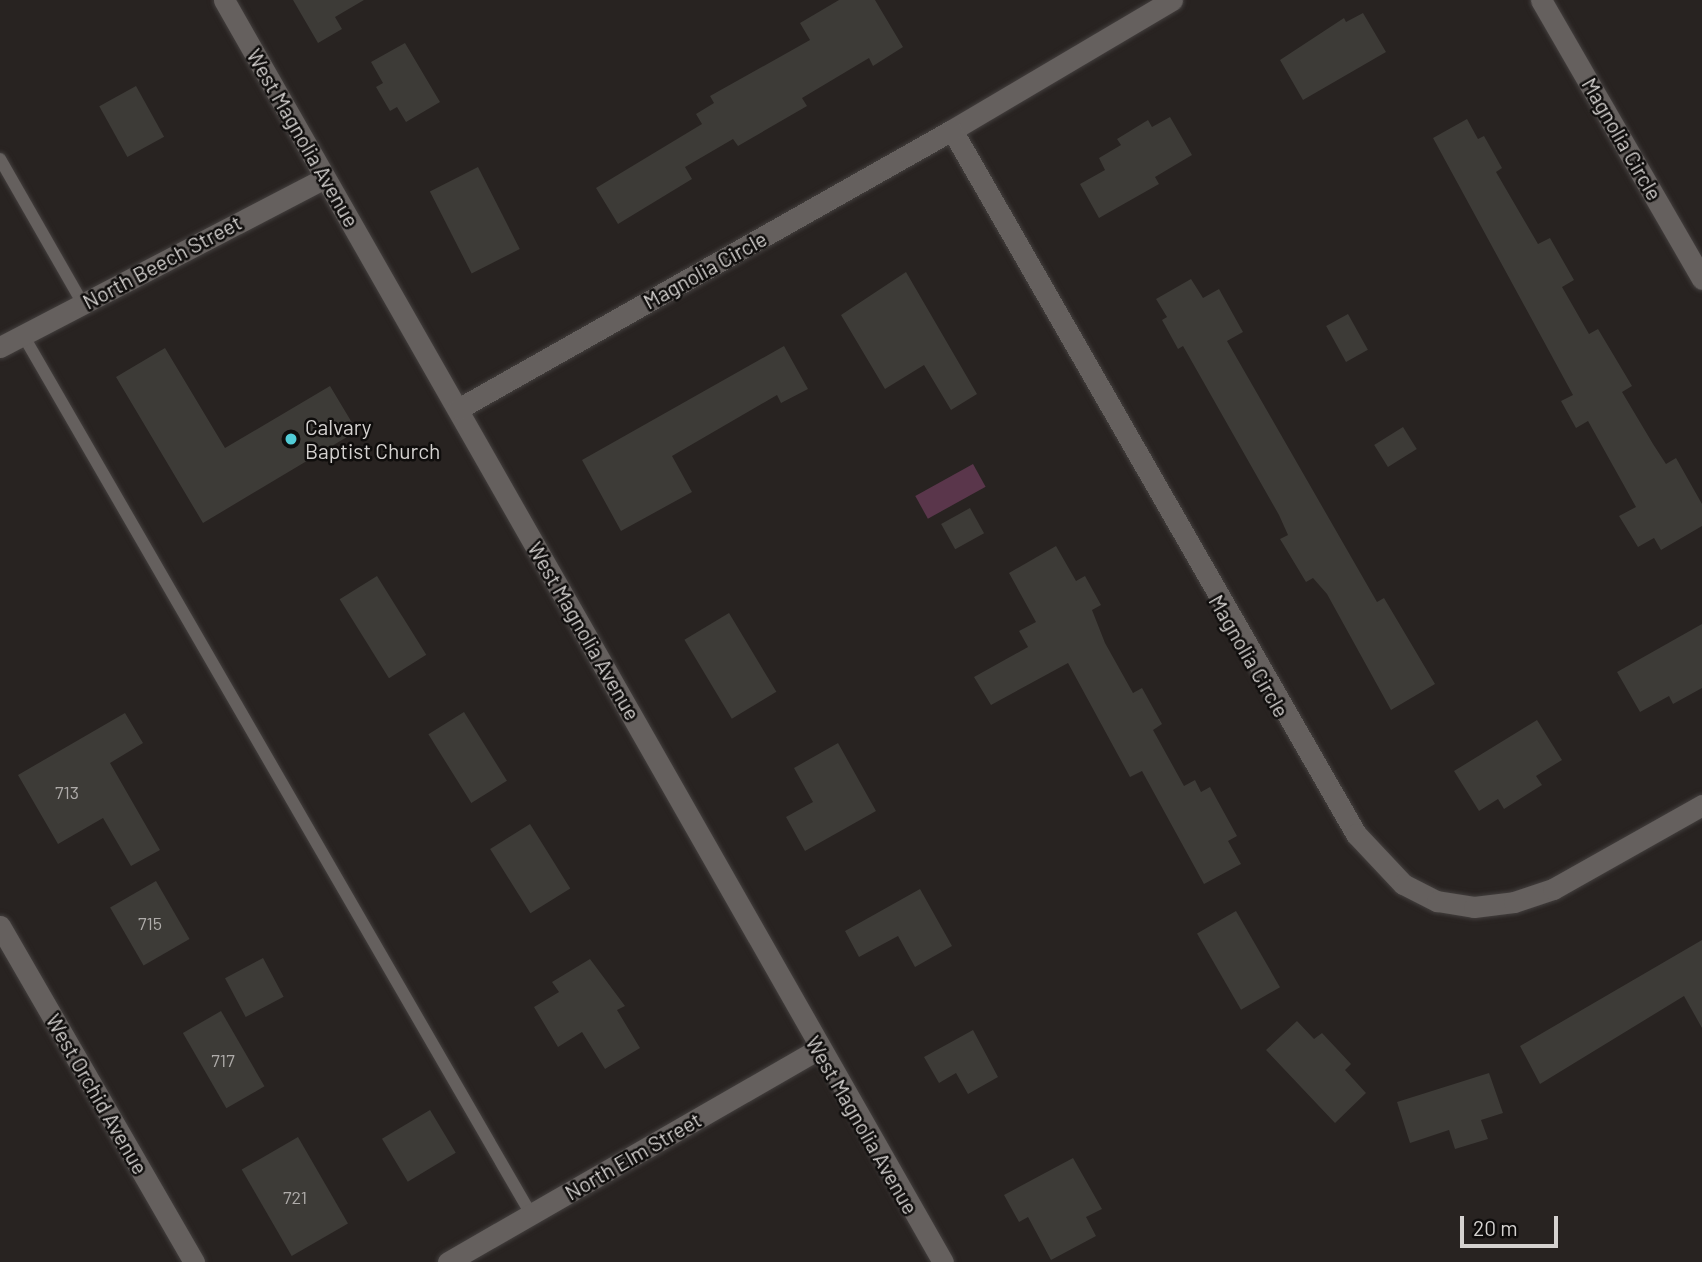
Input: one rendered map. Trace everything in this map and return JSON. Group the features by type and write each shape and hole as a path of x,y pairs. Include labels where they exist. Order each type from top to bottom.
{"street":[{"name":"West Magnolia Avenue","path":"224,0 724,873 817,1050 943,1262"},
{"name":"Magnolia Circle","path":"458,408 952,130 1172,0"},
{"name":"Magnolia Circle","path":"1541,0 1702,279"},
{"name":"Magnolia Circle","path":"952,130 1302,749 1377,862 1403,884 1437,901 1474,907 1514,902 1577,877 1702,805"},
{"name":"North Beech Street","path":"0,347 324,178"},
{"name":"West Orchid Avenue","path":"0,926 194,1262"},
{"name":"North Elm Street","path":"447,1262 817,1050"}],"lane":[{"path":"0,159 83,304"},
{"path":"23,335 531,1214"}],"shaded area":[{"path":"973,464 986,487 928,519 915,496"}],"building":[{"path":"293,0 364,0 335,17 342,29 318,43"},
{"path":"839,0 875,0 903,47 873,66 869,58 802,98 807,106 738,146 733,139 685,167 692,179 618,224 596,188 702,124 696,114 714,103 710,96 810,40 800,23"},
{"path":"1363,13 1386,52 1303,100 1280,60 1344,18 1346,22"},
{"path":"405,43 440,102 406,122 397,107 390,111 376,87 383,83 371,62"},
{"path":"136,86 164,137 127,157 99,106"},
{"path":"1170,117 1192,155 1155,177 1159,184 1099,218 1080,184 1105,170 1099,158 1121,145 1117,139 1148,120 1152,127"},
{"path":"1467,119 1478,139 1484,136 1502,168 1496,172 1538,244 1550,238 1574,280 1562,287 1589,334 1598,329 1632,386 1622,392 1653,444 1666,464 1676,458 1702,504 1702,526 1661,550 1654,538 1638,547 1619,516 1636,507 1588,421 1576,428 1561,401 1573,395 1433,138"},
{"path":"478,167 520,249 472,273 430,192"},
{"path":"906,272 977,394 951,410 924,365 885,389 841,315"},
{"path":"1191,279 1203,298 1219,289 1243,332 1227,341 1377,602 1384,598 1435,684 1391,710 1327,594 1313,578 1306,582 1280,539 1288,535 1279,515 1183,346 1178,349 1162,320 1167,317 1156,299"},
{"path":"1348,314 1368,350 1346,362 1326,326"},
{"path":"784,346 808,389 781,403 777,395 672,456 692,492 621,531 582,460"},
{"name":"Calvary Baptist Church","path":"165,348 225,448 330,386 357,431 203,523 116,377"},
{"path":"1403,427 1417,449 1388,467 1374,445"},
{"path":"970,508 984,533 955,549 941,524"},
{"path":"1056,546 1076,581 1085,576 1101,605 1092,610 1105,643 1133,693 1142,688 1162,724 1153,730 1184,786 1195,780 1201,792 1210,787 1237,836 1228,841 1241,864 1204,884 1142,771 1130,777 1068,663 991,705 974,677 1028,647 1019,631 1036,622 1009,573"},
{"path":"377,576 426,655 389,678 340,599"},
{"path":"729,613 776,692 732,719 684,640"},
{"path":"1702,624 1702,688 1673,704 1669,696 1640,712 1617,672"},
{"path":"464,712 507,781 471,803 428,734"},
{"path":"125,713 143,743 110,763 160,850 131,866 103,818 58,844 18,775"},
{"path":"1537,720 1562,760 1536,776 1542,785 1504,809 1498,799 1479,811 1454,771"},
{"path":"838,743 876,811 805,851 786,817 813,802 794,768"},
{"path":"530,824 570,888 530,913 490,849"},
{"path":"156,881 190,939 144,966 110,908"},
{"path":"920,889 952,946 915,967 898,936 859,957 845,931"},
{"path":"1236,911 1280,987 1241,1010 1197,934"},
{"path":"1702,940 1702,1028 1684,996 1540,1084 1520,1046"},
{"path":"263,958 284,997 246,1017 225,978"},
{"path":"590,959 625,1006 617,1010 640,1048 605,1069 582,1032 558,1047 534,1007 559,992 552,982"},
{"path":"221,1011 264,1086 226,1108 183,1033"},
{"path":"1297,1021 1314,1039 1322,1033 1351,1064 1345,1070 1366,1093 1335,1123 1266,1050"},
{"path":"973,1030 998,1077 968,1094 956,1073 939,1083 924,1057"},
{"path":"1489,1073 1503,1113 1481,1120 1488,1139 1455,1149 1449,1130 1410,1143 1397,1102"},
{"path":"430,1110 456,1153 408,1182 382,1139"},
{"path":"298,1137 348,1224 292,1256 242,1170"},
{"path":"1073,1158 1102,1209 1086,1217 1096,1236 1051,1260 1028,1217 1019,1222 1004,1195"}],"place":[{"name":"Calvary Baptist Church","path":"291,439"}]}
